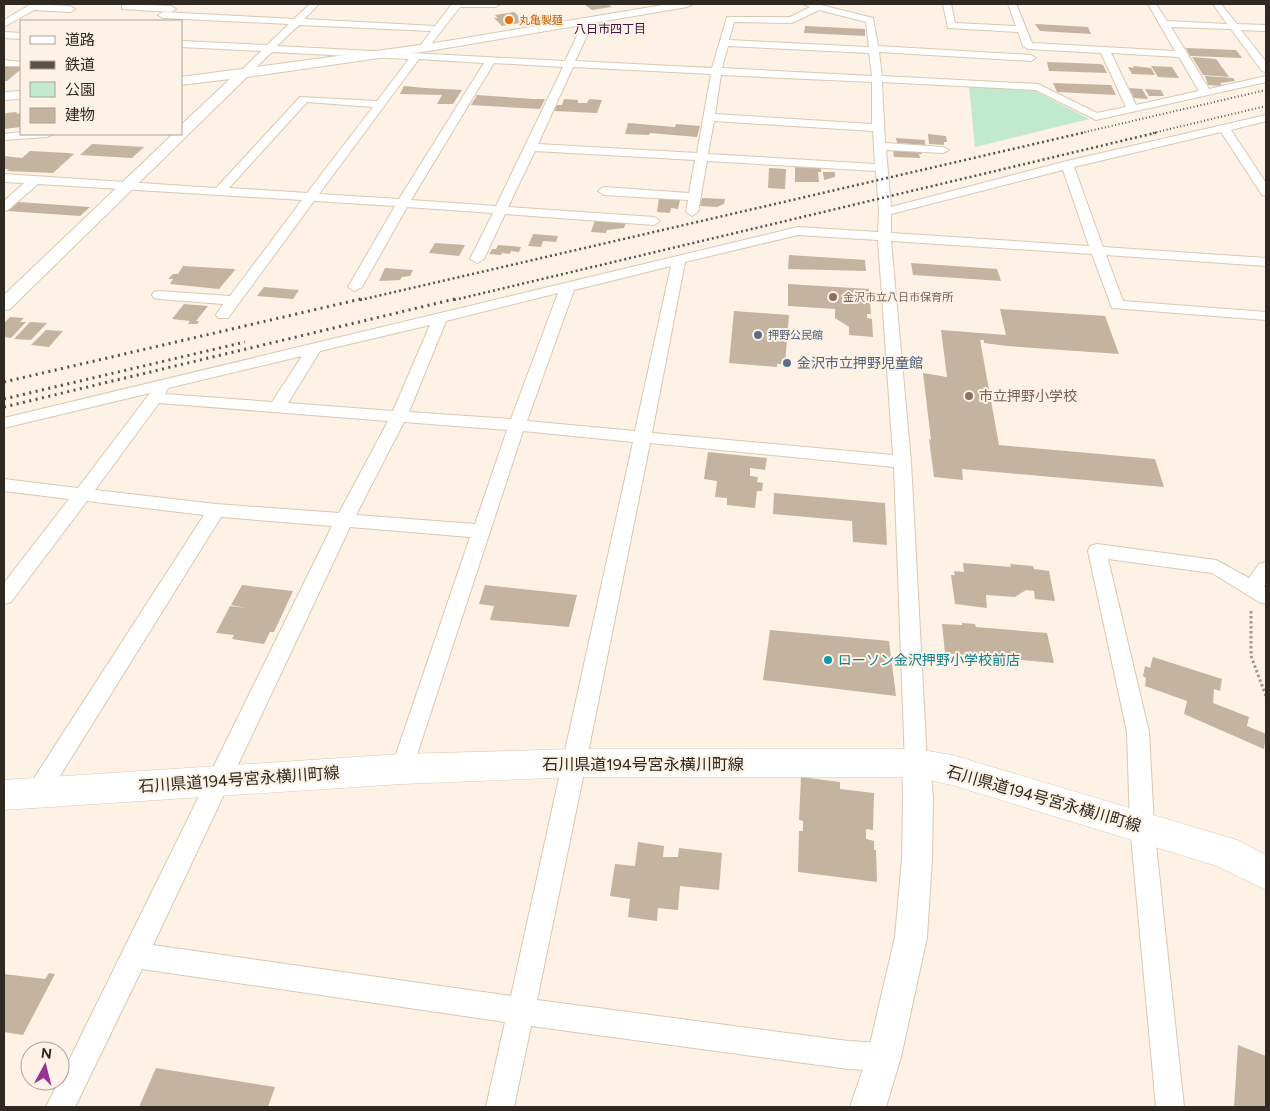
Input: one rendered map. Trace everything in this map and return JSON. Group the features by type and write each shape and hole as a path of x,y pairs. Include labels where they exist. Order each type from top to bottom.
{"main road":[{"name":"石川県道194号宮永横川町線","path":"4,795 402,769 575,763 916,763 952,770 1225,852 1266,873"}],"street":[{"path":"182,132 315,4"},
{"path":"425,46 457,4 496,4"},
{"path":"182,81 243,74 376,54 687,4"},
{"path":"807,4 870,16 877,79 878,128 885,212 884,235 902,462 918,797 917,859 911,936 884,1056 868,1107"},
{"path":"947,4 951,26 1022,29"},
{"path":"1012,4 1028,46 1034,73"},
{"path":"1152,4 1206,93"},
{"path":"1217,4 1266,69"},
{"path":"12,8 33,6 70,9"},
{"path":"4,24 33,6"},
{"path":"125,7 296,22 438,29"},
{"path":"692,212 717,70 730,19 792,20 818,7"},
{"path":"477,259 590,21"},
{"path":"1164,24 1266,28"},
{"path":"4,35 20,36"},
{"path":"724,43 874,50 1034,73 1096,117 1266,79"},
{"path":"182,44 877,79 1034,73"},
{"path":"1028,46 1181,54"},
{"path":"1105,50 1132,110"},
{"path":"223,315 416,56"},
{"path":"355,287 403,203 491,60"},
{"path":"4,63 18,64"},
{"path":"4,96 20,95"},
{"path":"219,192 304,99 379,104"},
{"path":"709,117 878,128"},
{"path":"885,212 1068,165 1266,118"},
{"path":"1224,128 1266,192"},
{"path":"4,137 33,135"},
{"path":"4,305 179,135"},
{"path":"880,146 943,150"},
{"path":"531,147 882,168"},
{"path":"1068,165 1117,305 1266,316"},
{"path":"4,178 654,221"},
{"path":"4,207 35,180"},
{"path":"604,191 694,196"},
{"path":"5,424 159,392 315,347 798,231 884,235 1266,262"},
{"path":"500,1107 575,763 679,260"},
{"path":"402,769 517,425 568,286"},
{"path":"159,295 234,300"},
{"path":"60,1107 344,520 399,416 440,318"},
{"path":"277,407 315,347"},
{"path":"159,392 277,407 517,425 902,462"},
{"path":"4,598 159,392"},
{"path":"4,486 216,510 481,531"},
{"path":"37,792 216,510"},
{"path":"1170,1107 1142,826 1138,732 1097,551 1216,567 1259,593 1266,569"},
{"path":"135,955 521,1011 848,1055 884,1056"}],"path":[{"path":"1259,593 1251,656 1266,696"}],"green space":[{"path":"969,86 1033,90 1089,119 975,147"}],"building":[{"path":"584,4 607,4 612,7 592,10"},
{"name":"丸亀製麺","path":"514,12 525,22 502,26 494,18 498,18 495,15"},
{"path":"1035,24 1088,27 1091,34 1040,31"},
{"path":"805,26 865,29 865,36 804,33"},
{"path":"1186,48 1236,50 1242,58 1190,56"},
{"path":"1192,57 1216,59 1229,77 1203,75"},
{"path":"1047,62 1100,64 1103,65 1107,73 1049,71"},
{"path":"4,66 20,67 20,70 7,81 4,81"},
{"path":"1133,66 1151,68 1155,75 1132,74 1128,67 1134,68"},
{"path":"1151,66 1172,67 1179,78 1158,77"},
{"path":"1205,76 1233,78 1235,81 1220,83 1222,86 1208,85"},
{"path":"1053,83 1111,85 1116,95 1057,92"},
{"path":"404,86 462,90 453,104 437,104 442,95 400,94"},
{"path":"1129,88 1142,89 1148,99 1134,98"},
{"path":"1145,89 1161,90 1164,96 1149,96"},
{"path":"477,95 545,99 540,109 471,105"},
{"path":"564,99 578,100 578,103 587,103 589,99 602,100 597,113 554,111 557,105 562,105"},
{"path":"6,113 20,113 20,127 4,129"},
{"path":"628,123 675,127 676,124 700,126 697,137 650,133 649,135 625,134"},
{"path":"928,134 946,136 947,142 944,142 944,145 929,144"},
{"path":"896,138 925,140 925,145 897,143"},
{"path":"92,144 144,147 132,158 80,155"},
{"path":"893,150 921,152 922,154 919,154 920,158 894,157"},
{"path":"30,151 74,154 53,173 7,171 9,169 4,169 4,156 22,158"},
{"path":"795,167 821,168 821,172 818,172 819,182 795,182"},
{"path":"769,168 786,169 785,189 768,188"},
{"path":"823,172 835,172 835,177 824,180"},
{"path":"659,198 680,200 678,209 671,208 670,213 657,212"},
{"path":"702,198 725,199 724,204 717,207 700,206"},
{"path":"18,202 90,207 80,216 7,211"},
{"path":"595,220 626,222 624,228 607,230 606,233 591,232"},
{"path":"533,234 558,236 556,242 543,241 541,247 528,246"},
{"path":"435,243 465,245 459,256 429,253"},
{"path":"498,245 521,247 519,252 511,251 510,254 489,254"},
{"path":"789,255 865,260 866,271 788,269"},
{"path":"911,263 997,269 1001,281 913,275"},
{"path":"183,266 235,270 219,289 170,284 173,279 168,279 173,274 178,274"},
{"path":"385,268 413,270 410,276 402,277 400,280 379,281"},
{"path":"788,284 869,289 871,314 867,314 867,318 872,319 873,337 849,335 849,327 835,318 835,309 788,306"},
{"path":"264,287 299,290 293,299 257,296"},
{"path":"184,304 208,306 196,321 199,321 197,324 188,324 190,321 172,319"},
{"path":"1000,309 1105,316 1119,354 1007,346 984,343 984,340 980,340 999,445 1155,459 1164,487 962,469 963,480 934,477 923,373 947,377 941,330 1006,335"},
{"path":"734,311 789,315 785,364 777,364 777,367 729,363"},
{"path":"10,317 24,318 20,322 26,322 11,338 4,337 4,323"},
{"path":"30,322 47,323 31,340 14,339"},
{"path":"46,330 63,331 49,347 31,345"},
{"path":"708,452 767,458 765,470 750,468 750,476 758,477 757,482 763,483 762,491 757,491 755,508 727,505 727,498 715,497 717,481 704,479"},
{"path":"774,493 885,503 887,545 853,542 852,521 773,514"},
{"path":"963,563 1011,567 1010,564 1033,566 1034,569 1049,571 1055,601 1035,599 1034,591 1026,590 1015,597 986,595 987,608 955,604 951,575 955,575 954,571 964,572"},
{"path":"242,585 293,591 274,632 270,632 264,644 232,639 234,635 216,633 230,606 245,608 231,605"},
{"path":"485,585 577,595 569,627 490,620 494,606 479,604"},
{"path":"962,623 975,624 976,627 1047,633 1054,663 945,653 942,624 962,625"},
{"name":"ローソン金沢押野小学校前店","path":"770,630 889,641 896,696 763,680"},
{"path":"1153,657 1222,679 1220,691 1214,689 1213,703 1249,717 1247,726 1266,734 1264,749 1184,714 1187,701 1145,686 1146,678 1143,676 1145,666 1150,668"},
{"path":"801,777 840,782 840,789 874,793 873,830 866,829 866,839 874,841 877,882 798,872 799,831 803,831 803,821 799,820"},
{"path":"638,842 664,846 663,857 678,857 679,848 722,853 719,890 680,886 678,910 658,908 657,921 628,917 630,899 610,896 615,864 635,866"},
{"path":"49,973 55,974 23,1035 4,1032 4,974 45,979"},
{"path":"1238,1045 1266,1056 1266,1107 1234,1107"},
{"path":"156,1068 275,1087 268,1107 139,1107"}],"railway":[{"path":"1081,133 1266,90"},
{"path":"1153,133 1266,106"},
{"path":"360,300 1086,132"},
{"path":"454,300 1159,132"},
{"path":"4,382 365,298"},
{"path":"4,407 459,298"},
{"path":"4,399 245,342"}],"place":[{"name":"丸亀製麺","path":"509,20"},
{"name":"金沢市立八日市保育所","path":"833,297"},
{"name":"押野公民館","path":"758,335"},
{"name":"金沢市立押野児童館","path":"787,363"},
{"name":"市立押野小学校","path":"969,396"},
{"name":"ローソン金沢押野小学校前店","path":"828,660"}],"district":[{"name":"八日市四丁目","path":"610,29"}]}
